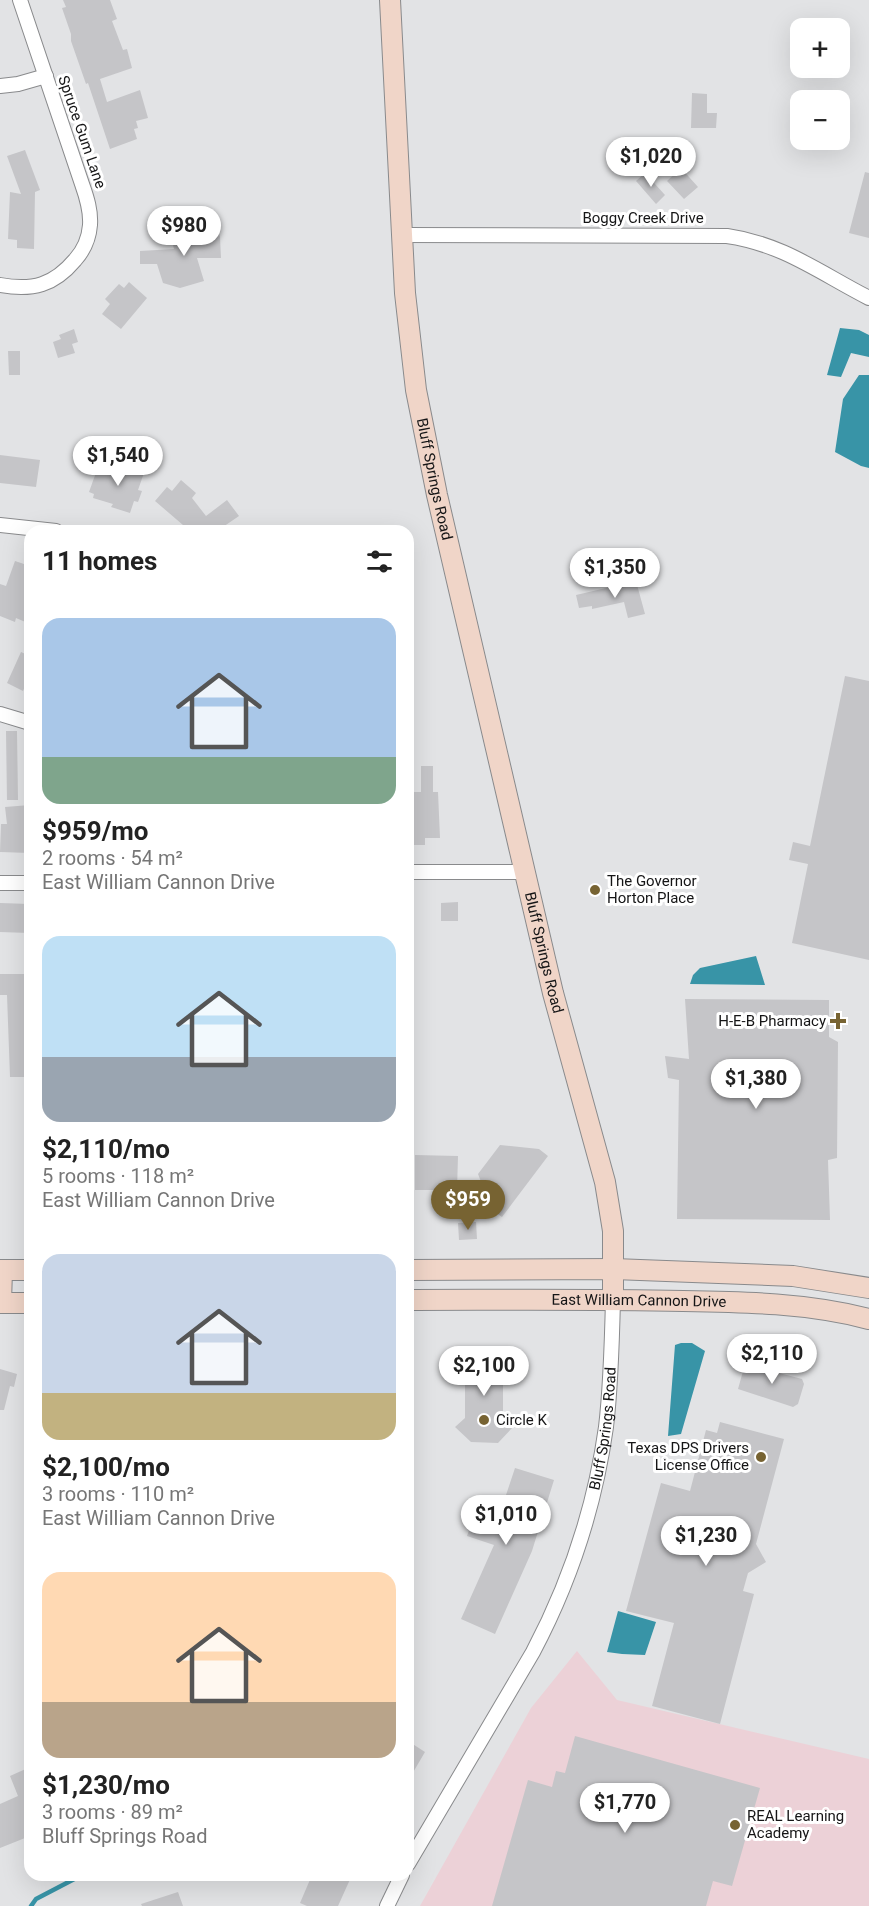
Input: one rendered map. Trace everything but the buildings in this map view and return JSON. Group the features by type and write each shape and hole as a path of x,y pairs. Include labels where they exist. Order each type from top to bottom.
{"street":[{"name":"Spruce Gum Lane","path":"0,285 21,288 52,281 66,271 83,248 89,232 90,213 82,184 20,0"},
{"name":"Bluff Springs Road","path":"390,0 410,342 425,443 556,1003 605,1182 613,1231 614,1269 610,1386 603,1446 594,1490 576,1555 533,1652 414,1854"},
{"path":"0,86 18,84 46,76"},
{"name":"Boggy Creek Drive","path":"402,235 727,236 765,244 784,251 869,298"},
{"path":"0,525 24,528"},
{"path":"0,714 24,721"},
{"path":"414,872 525,872"},
{"path":"0,882 24,883"},
{"name":"East William Cannon Drive","path":"414,1270 614,1269 793,1276 869,1287"},
{"path":"24,1270 1,1270 0,1303 24,1303"},
{"name":"East William Cannon Drive","path":"414,1300 613,1299 783,1305 869,1319"},
{"path":"387,1906 399,1881"}],"shaded area":[{"path":"577,1651 617,1700 869,1759 869,1906 420,1906 531,1708"}],"water":[{"path":"840,328 859,330 869,335 869,357 851,353 841,377 827,375"},
{"path":"859,375 869,375 869,468 835,452 843,399"},
{"path":"756,956 765,985 690,984 693,975 700,968"},
{"path":"692,1343 705,1351 681,1434 668,1436 675,1345"},
{"path":"618,1611 656,1622 645,1655 607,1652"}],"waterway":[{"path":"31,1906 36,1899 70,1881"}],"place":[{"name":"The Governor Horton Place","path":"595,890"},
{"name":"H-E-B Pharmacy","path":"838,1021"},
{"name":"Circle K","path":"484,1420"},
{"name":"Texas DPS Drivers License Office","path":"761,1457"},
{"name":"REAL Learning Academy","path":"735,1825"}]}
